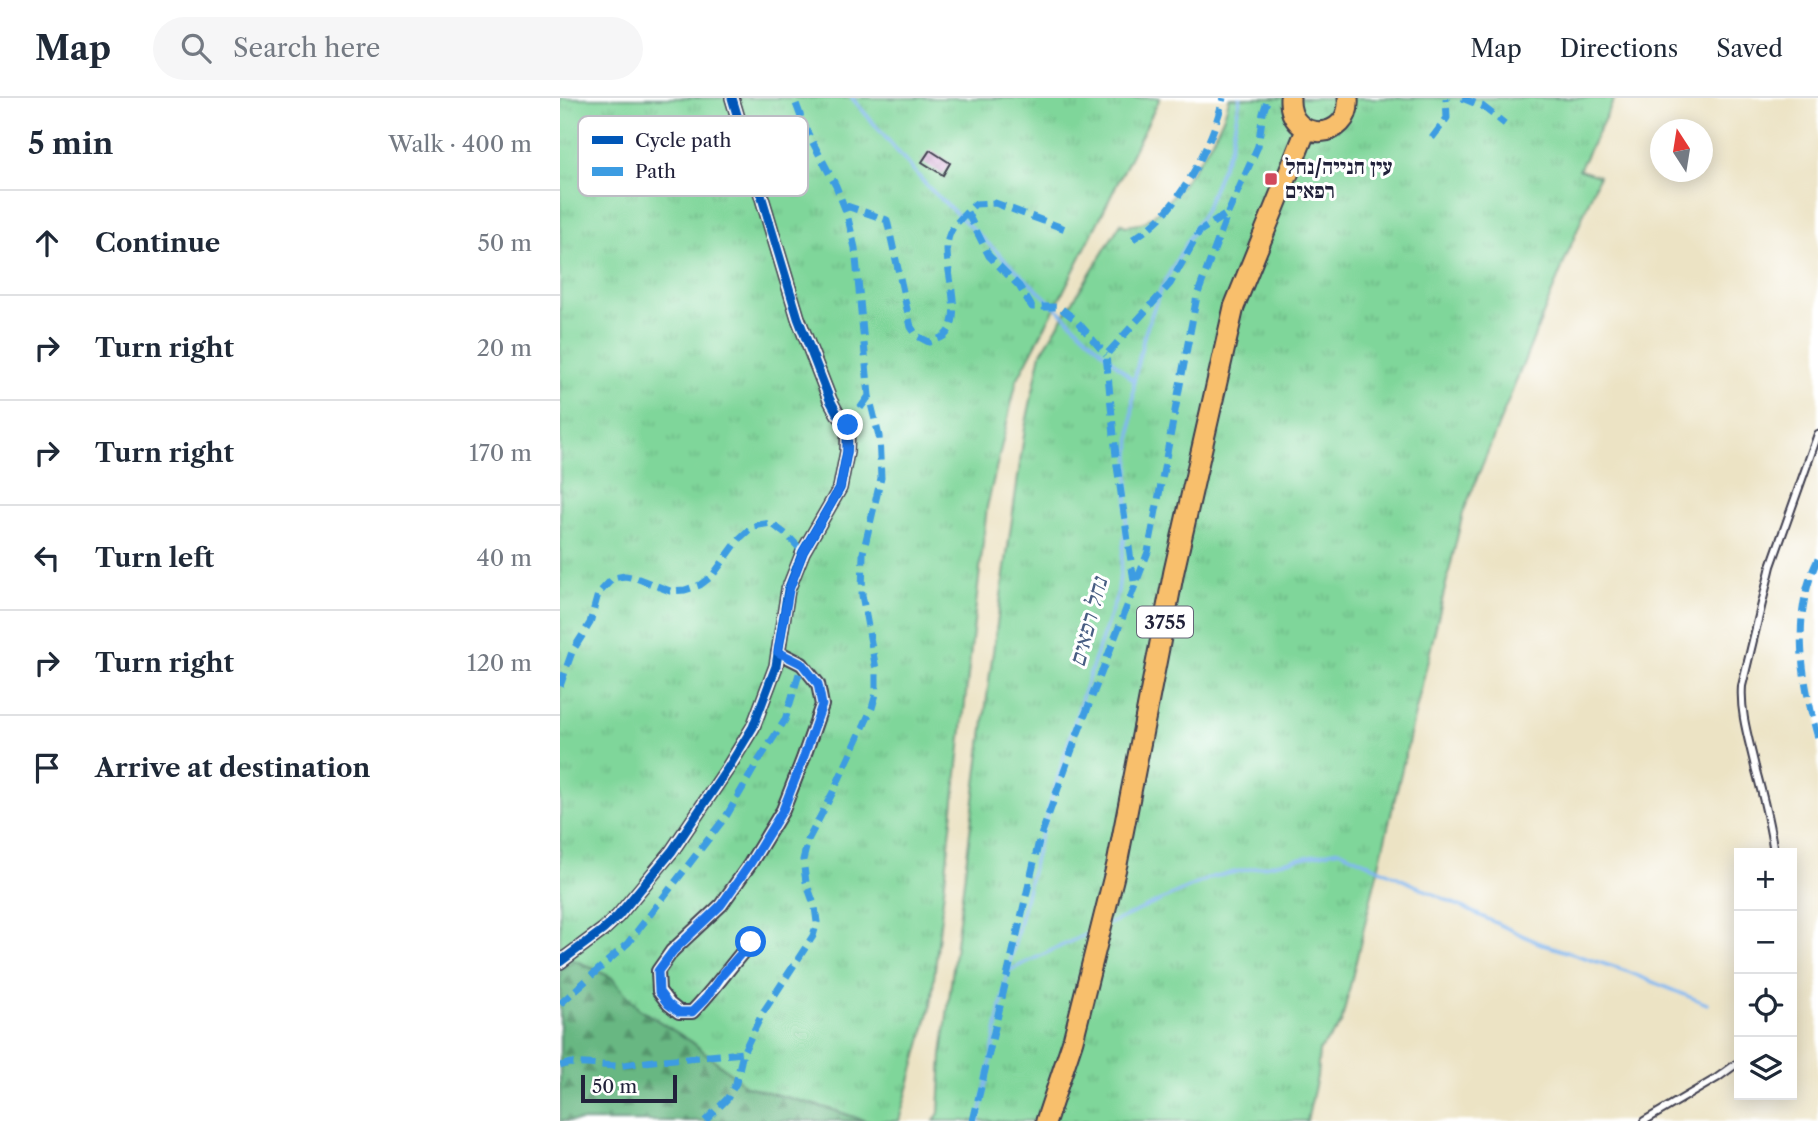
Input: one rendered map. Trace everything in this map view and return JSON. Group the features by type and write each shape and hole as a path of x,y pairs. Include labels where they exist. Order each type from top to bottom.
{"main road":[{"path":"1290,98 1290,109 1299,124 1306,130 1323,132 1339,125 1348,110 1348,98"},
{"name":"3755","path":"1046,1121 1073,1040 1117,864 1174,571 1234,307 1306,130"}],"street":[{"path":"732,98 737,116"},
{"path":"560,962 618,916 672,851 729,768 753,727 776,666 789,590 803,552 840,488 847,452 848,425 837,414 830,400 798,318 761,196"},
{"path":"751,942 692,1012 679,1012 668,1004 659,992 658,971 673,951 721,905 783,810 822,705 818,684 802,664 778,652"}],"lane":[{"path":"1773,848 1769,820 1745,726 1742,686 1771,566 1818,435"},
{"path":"1644,1121 1734,1066"}],"green space":[{"path":"560,98 1160,98 1017,380 987,507 931,1005 899,1121 591,1121 560,1118"},
{"path":"1229,98 1615,98 1579,170 1599,176 1463,513 1341,1024 1319,1051 1317,1077 1307,1121 934,1121 939,1113 942,1055 990,673 1025,428 1041,353 1121,223 1125,226 1146,221 1170,198 1196,165 1218,128"},
{"path":"574,960 611,977 638,1008 692,1042 742,1085 865,1121 560,1121 560,970"}],"building":[{"path":"930,150 950,163 943,175 922,162"}],"waterway":[{"path":"852,98 927,186 1134,381"},
{"name":"נחל רפאים","path":"979,1121 1008,971 1039,841 1083,694 1118,592 1126,524 1134,381 1144,336 1161,288 1205,210 1231,145 1240,98"},
{"path":"1109,924 1212,877 1339,850 1539,943 1626,971 1707,1004"},
{"path":"1008,971 1093,931"}],"marked path":[{"path":"794,98 801,116"},
{"path":"1133,239 1163,215 1186,185 1213,131 1223,98"},
{"path":"973,1121 1039,841 1148,552 1197,296 1228,213 1258,146 1268,98"},
{"path":"1432,138 1447,118 1446,98"},
{"path":"1462,98 1482,106 1505,124"},
{"path":"705,1121 727,1099 736,1083 743,1053 762,1014 813,936 817,922 803,860 808,840 833,792 876,694 876,669 862,595 863,553 881,478 879,436 869,396 855,248 847,214 836,186 808,134"},
{"path":"844,205 887,220 911,327 917,336 929,342 944,336 951,327 953,302 947,244 952,229 975,204 995,203 1068,230"},
{"path":"967,212 989,256 1019,286 1032,307 1059,307 1076,320 1106,355"},
{"path":"1134,581 1117,466 1106,355 1170,284 1200,231 1228,213"},
{"path":"848,425 869,396"},
{"path":"560,686 572,652 590,623 598,594 613,578 636,578 670,591 700,585 713,575 740,538 753,526 771,523 803,552"},
{"path":"1818,559 1809,580 1801,625 1807,693 1818,738"},
{"path":"560,1004 628,943 727,815 785,720 802,664"},
{"path":"560,1066 570,1063 617,1066 743,1053"}],"cycle path":[{"path":"732,98 737,116"},
{"path":"560,962 618,916 672,851 753,727 776,666 788,590 803,552 840,488 847,452 848,425 830,400 798,318 761,196"}],"place":[{"name":"עין חנייה/נחל רפאים","path":"1271,179"}],"route":[{"path":"751,942 692,1012 679,1012 668,1004 659,992 658,971 687,936 721,905 783,810 822,705 818,684 802,664 778,652 789,590 803,552 840,488 847,452 848,425"}]}
